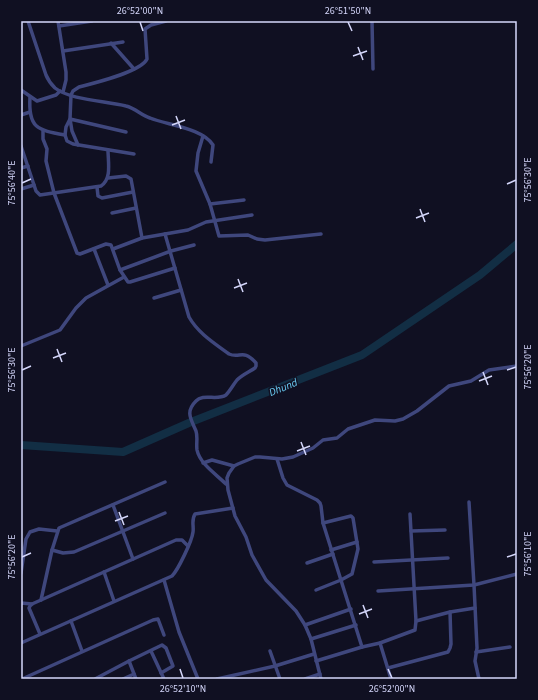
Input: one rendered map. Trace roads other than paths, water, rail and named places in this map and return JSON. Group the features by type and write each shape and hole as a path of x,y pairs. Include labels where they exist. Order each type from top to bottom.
{"street":[{"path":"28,21 46,75 59,93 71,98 132,108 151,119 188,128 211,142 213,145 211,162"},
{"path":"21,90 37,101 59,93 66,80 58,21"},
{"path":"59,26 92,21"},
{"path":"78,145 73,135 70,119 71,98 73,91 79,87 114,77 145,63 147,59 145,29 151,25 166,21"},
{"path":"372,21 373,69"},
{"path":"63,51 123,42"},
{"path":"111,43 134,69"},
{"path":"30,97 30,112 36,127 44,131 65,135"},
{"path":"21,115 30,112"},
{"path":"70,119 126,132"},
{"path":"70,119 66,127 65,135 67,141 78,145 134,154"},
{"path":"44,131 43,139 47,149 46,161 54,193 77,253 80,254 108,244 113,249 120,270 128,282 175,268"},
{"path":"203,136 198,153 196,172 210,204 219,236 248,235 257,239 265,240 322,234"},
{"path":"21,148 36,191 40,195 97,187 104,184 108,178 108,150"},
{"path":"21,168 28,166"},
{"path":"108,178 129,177 131,179 142,238"},
{"path":"21,189 34,185"},
{"path":"97,187 98,196 102,198 133,192"},
{"path":"210,204 244,200"},
{"path":"112,213 136,208"},
{"path":"113,249 142,238 188,230 214,220 252,215"},
{"path":"165,234 189,317 195,328 229,354 246,354 253,359 256,366 240,378 225,395 219,397 199,398 196,401 191,409 190,418 197,436 196,448 203,463 226,484 238,522 262,574 296,611 305,625 321,679"},
{"path":"120,270 171,251 194,245"},
{"path":"94,249 108,286"},
{"path":"21,346 60,330 76,308 86,298 124,277"},
{"path":"154,298 181,290"},
{"path":"226,484 229,474 234,466 244,461 260,456 277,459 294,457 313,448 323,440 337,438 348,429 375,420 395,421 403,419 417,412 449,386 471,381 489,370 517,366"},
{"path":"277,459 283,478 287,485 320,503 323,523 362,647"},
{"path":"203,463 212,460 234,466"},
{"path":"41,600 57,531 61,526 165,482"},
{"path":"468,502 474,585 475,662 479,679"},
{"path":"113,505 133,559"},
{"path":"21,643 164,580 174,573 185,554 193,532 192,520 195,514 233,508"},
{"path":"52,550 63,553 74,552 124,532 165,513"},
{"path":"316,661 380,643 415,630 416,621 413,589 410,514"},
{"path":"316,590 350,576 354,571 358,553 353,518 351,516 323,523"},
{"path":"21,573 26,540 30,532 45,529 57,531"},
{"path":"411,531 445,530"},
{"path":"21,539 26,540"},
{"path":"21,603 32,604 180,539 188,546"},
{"path":"308,563 357,542"},
{"path":"374,562 448,558"},
{"path":"104,572 114,601"},
{"path":"378,591 474,585 517,574"},
{"path":"164,580 179,632 198,679"},
{"path":"32,604 30,608 40,634"},
{"path":"416,621 450,612 475,608"},
{"path":"305,625 351,609"},
{"path":"388,668 448,652 451,644 450,612"},
{"path":"22,678 156,619 160,622 164,635"},
{"path":"71,620 82,651"},
{"path":"310,639 356,625"},
{"path":"380,643 391,679"},
{"path":"95,679 151,650 162,646 166,648 173,666 161,673"},
{"path":"476,652 510,647"},
{"path":"151,650 164,679"},
{"path":"270,651 280,679"},
{"path":"216,679 275,666 314,654"},
{"path":"129,661 136,679"},
{"path":"124,679 134,674"},
{"path":"305,679 320,674"}],"waterway":[{"name":"Dhund","path":"21,445 123,452 191,422 362,355 480,275 517,244"}]}
